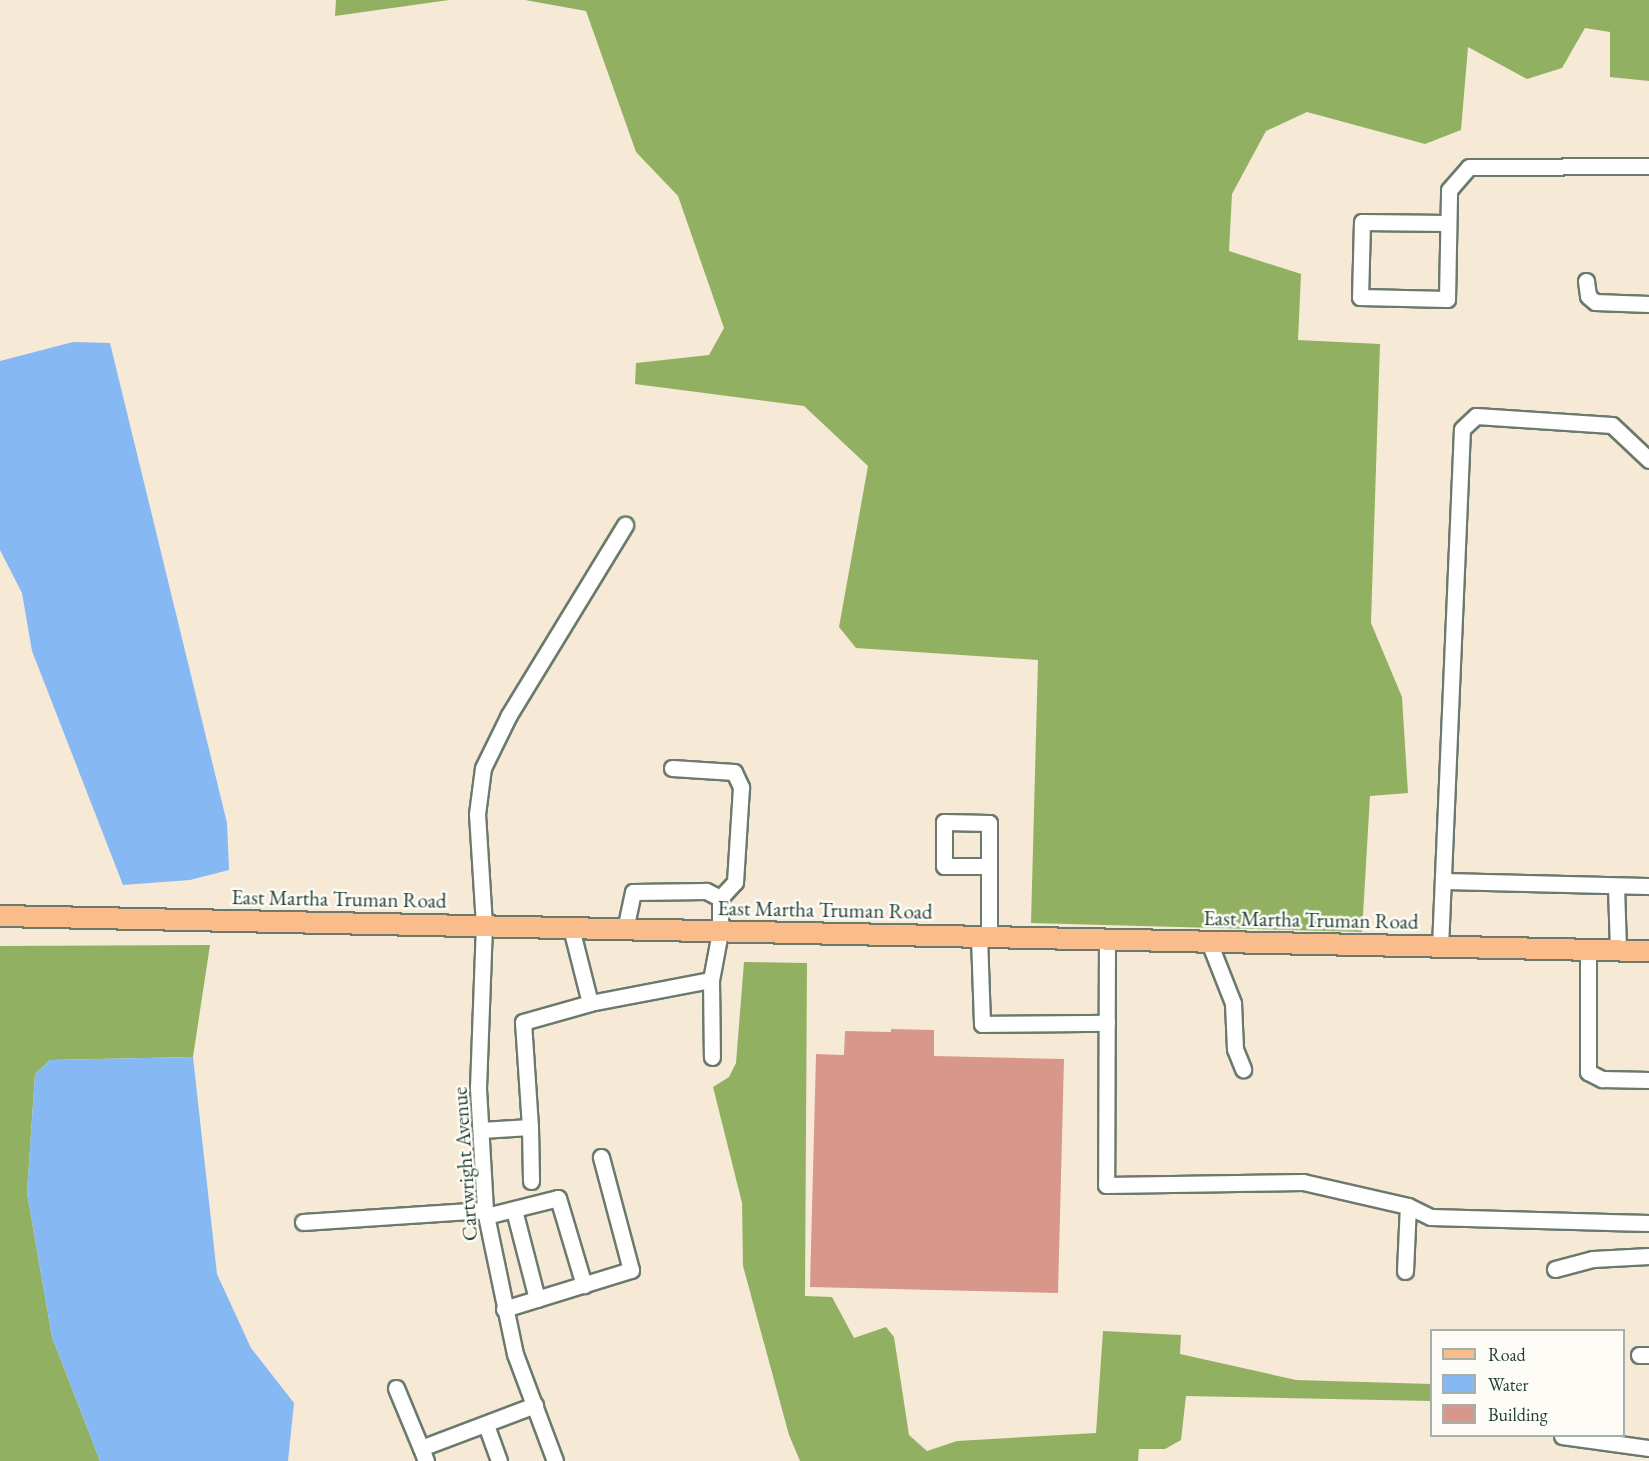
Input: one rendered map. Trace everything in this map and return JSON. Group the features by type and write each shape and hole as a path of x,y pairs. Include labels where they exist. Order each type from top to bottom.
{"main road":[{"name":"East Martha Truman Road","path":"0,916 1649,951"}],"street":[{"path":"1447,222 1362,222 1360,297 1447,299 1449,190 1469,167 1649,166"},
{"path":"1586,281 1588,296 1595,302 1649,304"},
{"path":"1440,947 1462,429 1476,416 1612,424 1649,460"},
{"name":"Cartwright Avenue","path":"555,1461 504,1309 486,1213 478,1088 484,925 477,814 483,768 509,715 624,525"},
{"path":"672,768 734,772 741,787 735,882 720,897 720,932 711,980 712,1057"},
{"path":"989,866 984,938 982,1024 1107,1023"},
{"path":"1443,881 1649,886"},
{"path":"1616,886 1618,950"},
{"path":"625,929 633,892 706,891 720,897"},
{"path":"571,928 590,1003"},
{"path":"1107,940 1106,1185 1303,1182 1408,1206 1431,1217 1649,1223"},
{"path":"1209,942 1233,1004 1235,1049 1243,1069"},
{"path":"1588,950 1588,1072 1602,1079 1649,1080"},
{"path":"531,1181 523,1022 590,1003 711,980"},
{"path":"481,1130 530,1127"},
{"path":"504,1309 631,1270 601,1157"},
{"path":"303,1222 486,1213 514,1210 558,1198 584,1285"},
{"path":"1405,1271 1408,1206"},
{"path":"514,1210 537,1299"},
{"path":"1555,1269 1593,1259 1649,1256"},
{"path":"396,1388 424,1454 535,1405"},
{"path":"486,1425 499,1461"},
{"path":"1569,1437 1649,1448"}],"green space":[{"path":"336,0 449,0 335,16"},
{"path":"525,0 1649,0 1649,81 1610,77 1610,32 1585,28 1562,68 1527,79 1468,47 1461,130 1425,144 1307,112 1266,131 1232,194 1229,251 1301,274 1298,340 1380,344 1371,623 1402,697 1408,793 1370,796 1362,932 1031,923 1038,660 856,648 839,627 868,466 804,406 635,384 636,363 709,355 724,328 678,196 636,152 586,11"},
{"path":"210,945 193,1057 50,1060 35,1074 27,1193 52,1337 100,1461 0,1461 0,946"},
{"path":"744,962 807,963 805,1296 832,1297 854,1338 886,1327 894,1337 909,1435 927,1451 957,1441 1096,1433 1103,1331 1181,1335 1180,1354 1296,1380 1430,1384 1430,1401 1186,1396 1181,1440 1165,1449 1139,1449 1138,1461 800,1461 789,1435 743,1266 742,1203 713,1087 729,1077 736,1063"}],"water":[{"path":"73,342 110,343 227,823 229,870 190,880 123,885 32,651 22,593 0,550 0,361"},
{"path":"193,1057 217,1274 251,1348 294,1403 288,1461 100,1461 52,1337 27,1193 35,1074 50,1060"}],"building":[{"path":"891,1029 934,1030 934,1056 1064,1059 1058,1293 810,1287 816,1054 844,1055 845,1031 891,1032"}]}
